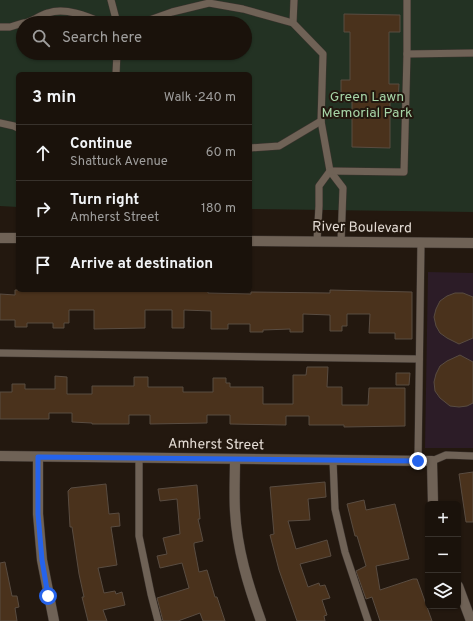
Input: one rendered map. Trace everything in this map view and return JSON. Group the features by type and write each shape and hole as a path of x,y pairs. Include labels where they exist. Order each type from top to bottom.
{"street":[{"path":"0,238 16,238"},
{"name":"River Boulevard","path":"252,241 473,243"},
{"name":"Amherst Street","path":"0,456 432,461"},
{"path":"38,457 38,514 42,560 54,621"},
{"path":"235,459 235,511 239,546 246,579 261,621"},
{"path":"432,461 433,501"},
{"path":"461,594 471,621"}],"lane":[{"path":"111,0 115,16"},
{"path":"293,23 294,0"},
{"path":"330,172 404,172 407,0"},
{"path":"161,16 209,4 243,9 293,23 322,54 321,121 330,172 343,188 341,242"},
{"path":"39,16 48,12 63,11 88,16"},
{"path":"0,27 16,25"},
{"path":"407,54 473,54"},
{"path":"116,72 117,60"},
{"path":"252,148 280,146 321,121"},
{"path":"0,123 16,127"},
{"path":"317,242 319,186 330,172"},
{"path":"418,461 421,242"},
{"path":"0,353 419,359"},
{"path":"432,461 446,455 473,456"},
{"path":"139,458 139,536 158,621"},
{"path":"333,460 335,509 345,552 368,621"}],"shaded area":[{"path":"428,272 473,273 473,448 425,448"}],"green space":[{"name":"Green Lawn Memorial Park","path":"0,0 473,0 473,212 252,209 252,72 16,72 16,207 0,206"}],"building":[{"path":"344,14 400,15 400,32 389,32 389,84 399,84 398,102 390,102 390,148 352,147 352,101 341,101 341,80 350,80 350,32 344,32"},
{"path":"15,290 16,292 208,292 251,294 251,292 330,293 330,290 412,292 412,339 395,339 395,333 369,333 370,314 347,314 347,326 342,326 342,331 330,331 330,315 303,314 303,332 290,332 290,329 250,332 250,324 228,324 228,329 211,329 211,311 184,310 184,328 172,328 172,310 145,310 145,328 94,329 94,310 69,310 69,323 64,323 64,328 53,328 53,323 27,323 27,327 15,327 15,320 0,320 0,294 15,295"},
{"path":"455,293 463,293 473,297 473,338 459,344 440,333 436,326 434,317 440,301"},
{"path":"460,355 473,362 473,403 467,406 459,407 450,406 440,398 435,391 434,382 440,366"},
{"path":"307,367 328,367 327,387 342,387 342,405 368,405 369,388 405,388 405,426 344,427 344,425 309,425 309,416 286,416 286,425 230,424 230,415 207,415 207,423 150,424 150,415 129,415 129,424 92,424 72,422 72,413 49,413 49,419 0,419 0,392 12,392 12,384 25,384 25,389 55,389 55,376 67,377 67,394 92,394 92,386 134,386 134,377 148,377 148,387 183,387 183,392 213,392 213,378 226,378 226,383 230,383 230,387 263,387 263,404 293,404 293,375 306,375"},
{"path":"396,373 410,373 409,385 396,385"},
{"path":"473,472 473,522 466,522 459,474"},
{"path":"325,482 326,497 308,499 310,520 288,521 296,549 327,540 331,556 300,564 308,587 319,583 320,586 325,585 330,598 322,600 327,615 324,616 325,621 297,621 279,570 270,535 274,534 270,487"},
{"path":"106,484 109,514 119,513 120,526 111,527 117,565 98,568 104,593 115,591 116,594 122,592 125,605 103,610 107,621 88,621 82,597 84,597 72,527 70,527 68,491 71,488"},
{"path":"197,485 200,519 198,519 203,541 194,543 199,572 207,570 215,597 217,597 225,621 203,621 200,613 178,621 163,621 157,598 189,588 182,563 160,568 157,556 167,554 163,538 180,534 177,499 160,501 158,489"},
{"path":"364,500 366,510 395,504 409,559 376,566 380,590 417,579 425,601 425,609 428,609 432,621 380,621 372,597 366,599 356,571 366,566 357,536 355,536 347,504"},
{"path":"5,562 12,596 17,596 19,607 15,608 17,621 0,621 0,563"}],"route":[{"path":"48,596 42,560 38,514 38,457 418,461"}]}
